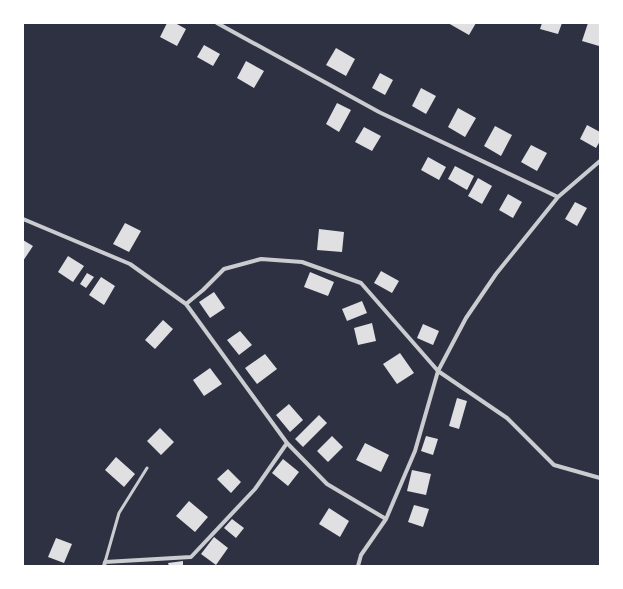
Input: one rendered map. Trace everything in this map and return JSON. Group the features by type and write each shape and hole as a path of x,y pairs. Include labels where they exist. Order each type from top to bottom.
{"street":[{"path":"217,23 379,112 558,197"},
{"path":"358,566 361,555 386,519 414,451 438,371 466,318 496,274 558,197 600,161"},
{"path":"23,219 130,264 186,304 287,443 327,484 386,519"},
{"path":"186,304 203,290 224,269 261,259 302,262 361,284 438,371 507,418 554,465 600,478"},
{"path":"104,564 191,556 255,489 287,443"}],"lane":[{"path":"104,564 119,513 147,468"}],"building":[{"path":"167,23 175,23 186,29 177,46 160,37"},
{"path":"448,23 476,23 469,35"},
{"path":"542,23 562,23 558,34 540,29"},
{"path":"588,23 600,24 599,46 582,41"},
{"path":"204,45 220,54 213,66 197,57"},
{"path":"336,48 355,59 346,76 326,65"},
{"path":"246,61 264,71 254,88 237,78"},
{"path":"380,73 393,80 385,95 372,88"},
{"path":"421,88 436,96 426,114 412,106"},
{"path":"337,103 351,110 339,132 326,124"},
{"path":"458,108 476,118 465,137 448,127"},
{"path":"587,125 600,132 600,141 596,148 580,139"},
{"path":"495,126 512,135 501,156 484,146"},
{"path":"364,127 381,136 372,151 355,142"},
{"path":"531,145 547,153 537,171 521,162"},
{"path":"428,157 446,167 439,180 421,170"},
{"path":"455,166 474,176 467,190 448,179"},
{"path":"478,178 492,186 482,204 468,196"},
{"path":"508,194 522,202 513,218 499,210"},
{"path":"575,202 587,208 577,226 565,219"},
{"path":"125,223 141,231 129,252 113,244"},
{"path":"319,229 344,232 342,252 317,250"},
{"path":"23,240 33,246 23,261"},
{"path":"68,256 84,266 73,282 58,272"},
{"path":"381,271 399,281 392,293 374,283"},
{"path":"310,272 334,282 328,296 304,287"},
{"path":"87,273 94,277 86,288 80,284"},
{"path":"101,277 115,286 104,305 89,295"},
{"path":"214,292 225,308 210,318 199,302"},
{"path":"362,301 367,313 347,321 342,309"},
{"path":"163,320 173,329 155,349 145,340"},
{"path":"372,323 376,341 358,345 354,328"},
{"path":"423,324 439,331 433,345 417,338"},
{"path":"240,331 252,345 239,355 227,340"},
{"path":"400,353 414,373 397,384 383,364"},
{"path":"265,354 277,369 257,384 245,368"},
{"path":"210,368 222,384 204,396 193,380"},
{"path":"457,398 467,401 459,429 449,426"},
{"path":"289,404 303,420 290,432 276,415"},
{"path":"319,415 327,423 303,447 295,439"},
{"path":"160,428 174,442 161,455 147,441"},
{"path":"332,436 343,447 328,462 317,451"},
{"path":"426,436 438,439 433,455 421,451"},
{"path":"365,443 389,455 381,472 356,460"},
{"path":"116,457 135,474 124,487 105,470"},
{"path":"283,459 299,472 288,486 272,473"},
{"path":"228,469 241,482 231,493 217,479"},
{"path":"412,470 431,474 426,495 407,491"},
{"path":"189,501 208,517 195,532 176,516"},
{"path":"414,505 429,509 423,527 408,522"},
{"path":"329,508 349,521 340,537 319,524"},
{"path":"232,519 244,528 236,538 224,528"},
{"path":"214,537 228,548 216,565 201,554"},
{"path":"56,538 72,544 64,563 48,557"},
{"path":"183,561 183,566 169,566 168,563"}]}
